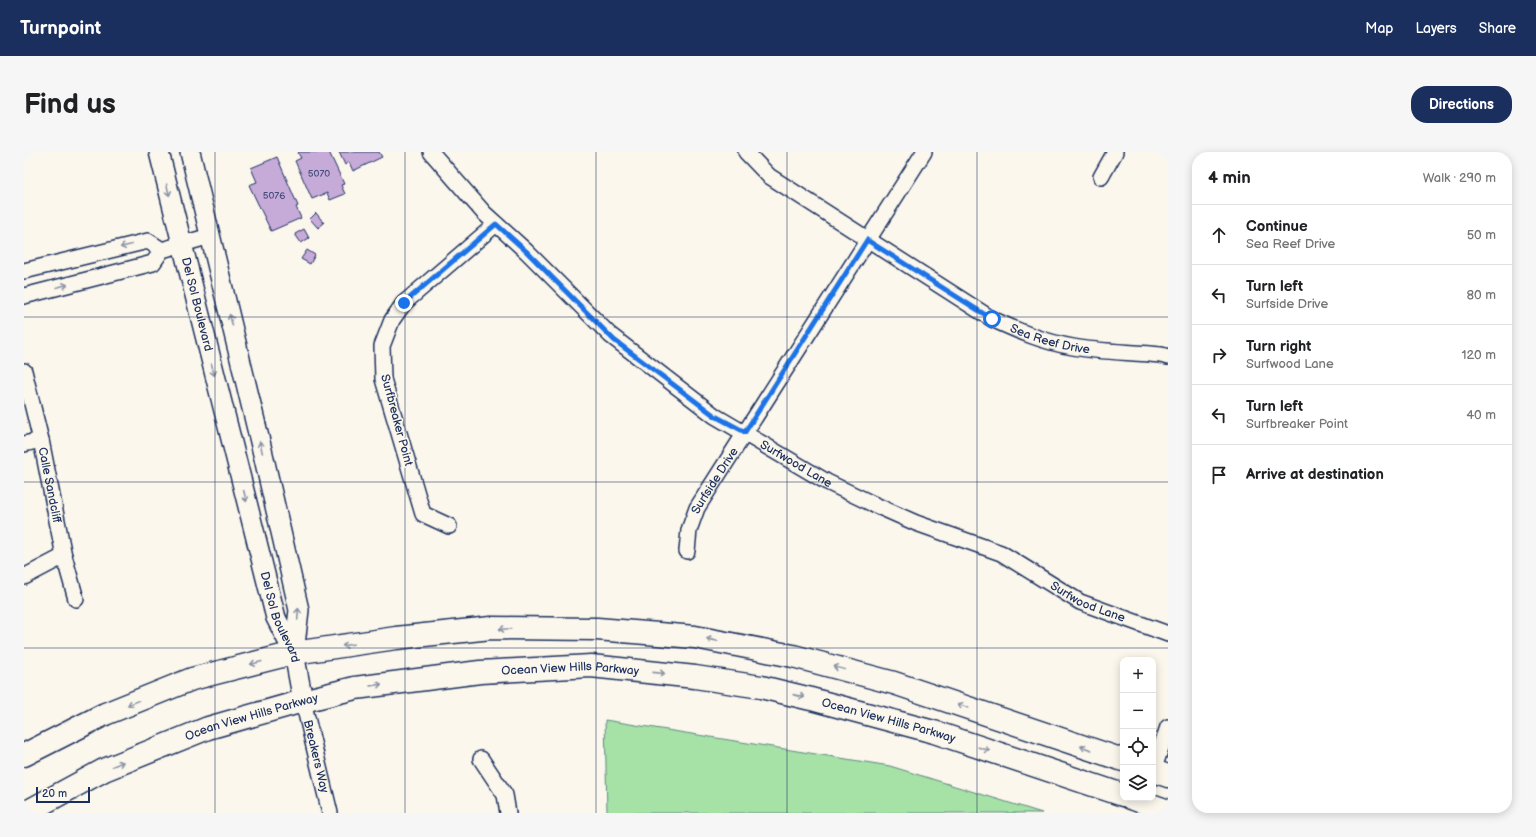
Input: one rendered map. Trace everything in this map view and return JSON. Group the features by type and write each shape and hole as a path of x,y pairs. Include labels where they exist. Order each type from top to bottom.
{"main road":[{"path":"24,755 105,714 192,679 294,653 396,638 491,628 597,629 695,637 793,656 894,683 1120,759"},
{"name":"Ocean View Hills Parkway","path":"25,813 104,770 208,728 303,701 355,688 480,672 591,666 695,677 761,687 811,699 934,732 1120,793"},
{"path":"1156,771 1168,776"},
{"name":"Ocean View Hills Parkway","path":"1142,801 1168,810"}],"street":[{"name":"Del Sol Boulevard","path":"159,152 276,618 294,653"},
{"name":"Del Sol Boulevard","path":"190,152 260,439 299,610 294,653"},
{"name":"Surfwood Lane","path":"431,152 484,213 526,251 614,340 715,416 745,432 827,482 866,501 916,523 1001,553 1080,602 1168,634"},
{"name":"Sea Reef Drive","path":"746,152 769,176 978,310 1019,332 1042,340 1073,347 1161,355 1168,357"},
{"name":"Surfside Drive","path":"687,551 689,530 697,508 924,152"},
{"path":"1101,177 1115,152"},
{"name":"Surfbreaker Point","path":"449,526 423,514 384,379 382,346 392,320 404,303 496,224"},
{"path":"24,296 153,264 162,250 210,236"},
{"path":"24,271 148,241 162,250"},
{"name":"Calle Sandcliff","path":"24,371 41,440 64,556 76,599"},
{"path":"24,444 41,440"},
{"path":"24,577 64,556"},
{"name":"Breakers Way","path":"294,653 303,701 330,813"},
{"path":"1155,765 1168,727"},
{"path":"481,759 505,795 508,813"}],"green space":[{"path":"605,720 890,766 1042,813 607,813"}],"building":[{"path":"329,152 344,184 341,185 345,194 330,200 327,193 312,199 295,161 301,158 298,153"},
{"path":"339,152 379,152 382,157 353,171 349,162 345,165"},
{"path":"277,157 298,206 296,207 301,218 271,231 249,185 257,182 251,168"},
{"path":"316,213 324,223 318,228 310,219"},
{"path":"304,229 309,238 301,243 295,234"},
{"path":"307,250 315,255 310,264 301,259"}],"route":[{"path":"404,303 496,224 526,251 614,340 715,416 745,432 867,240 992,319"}]}
